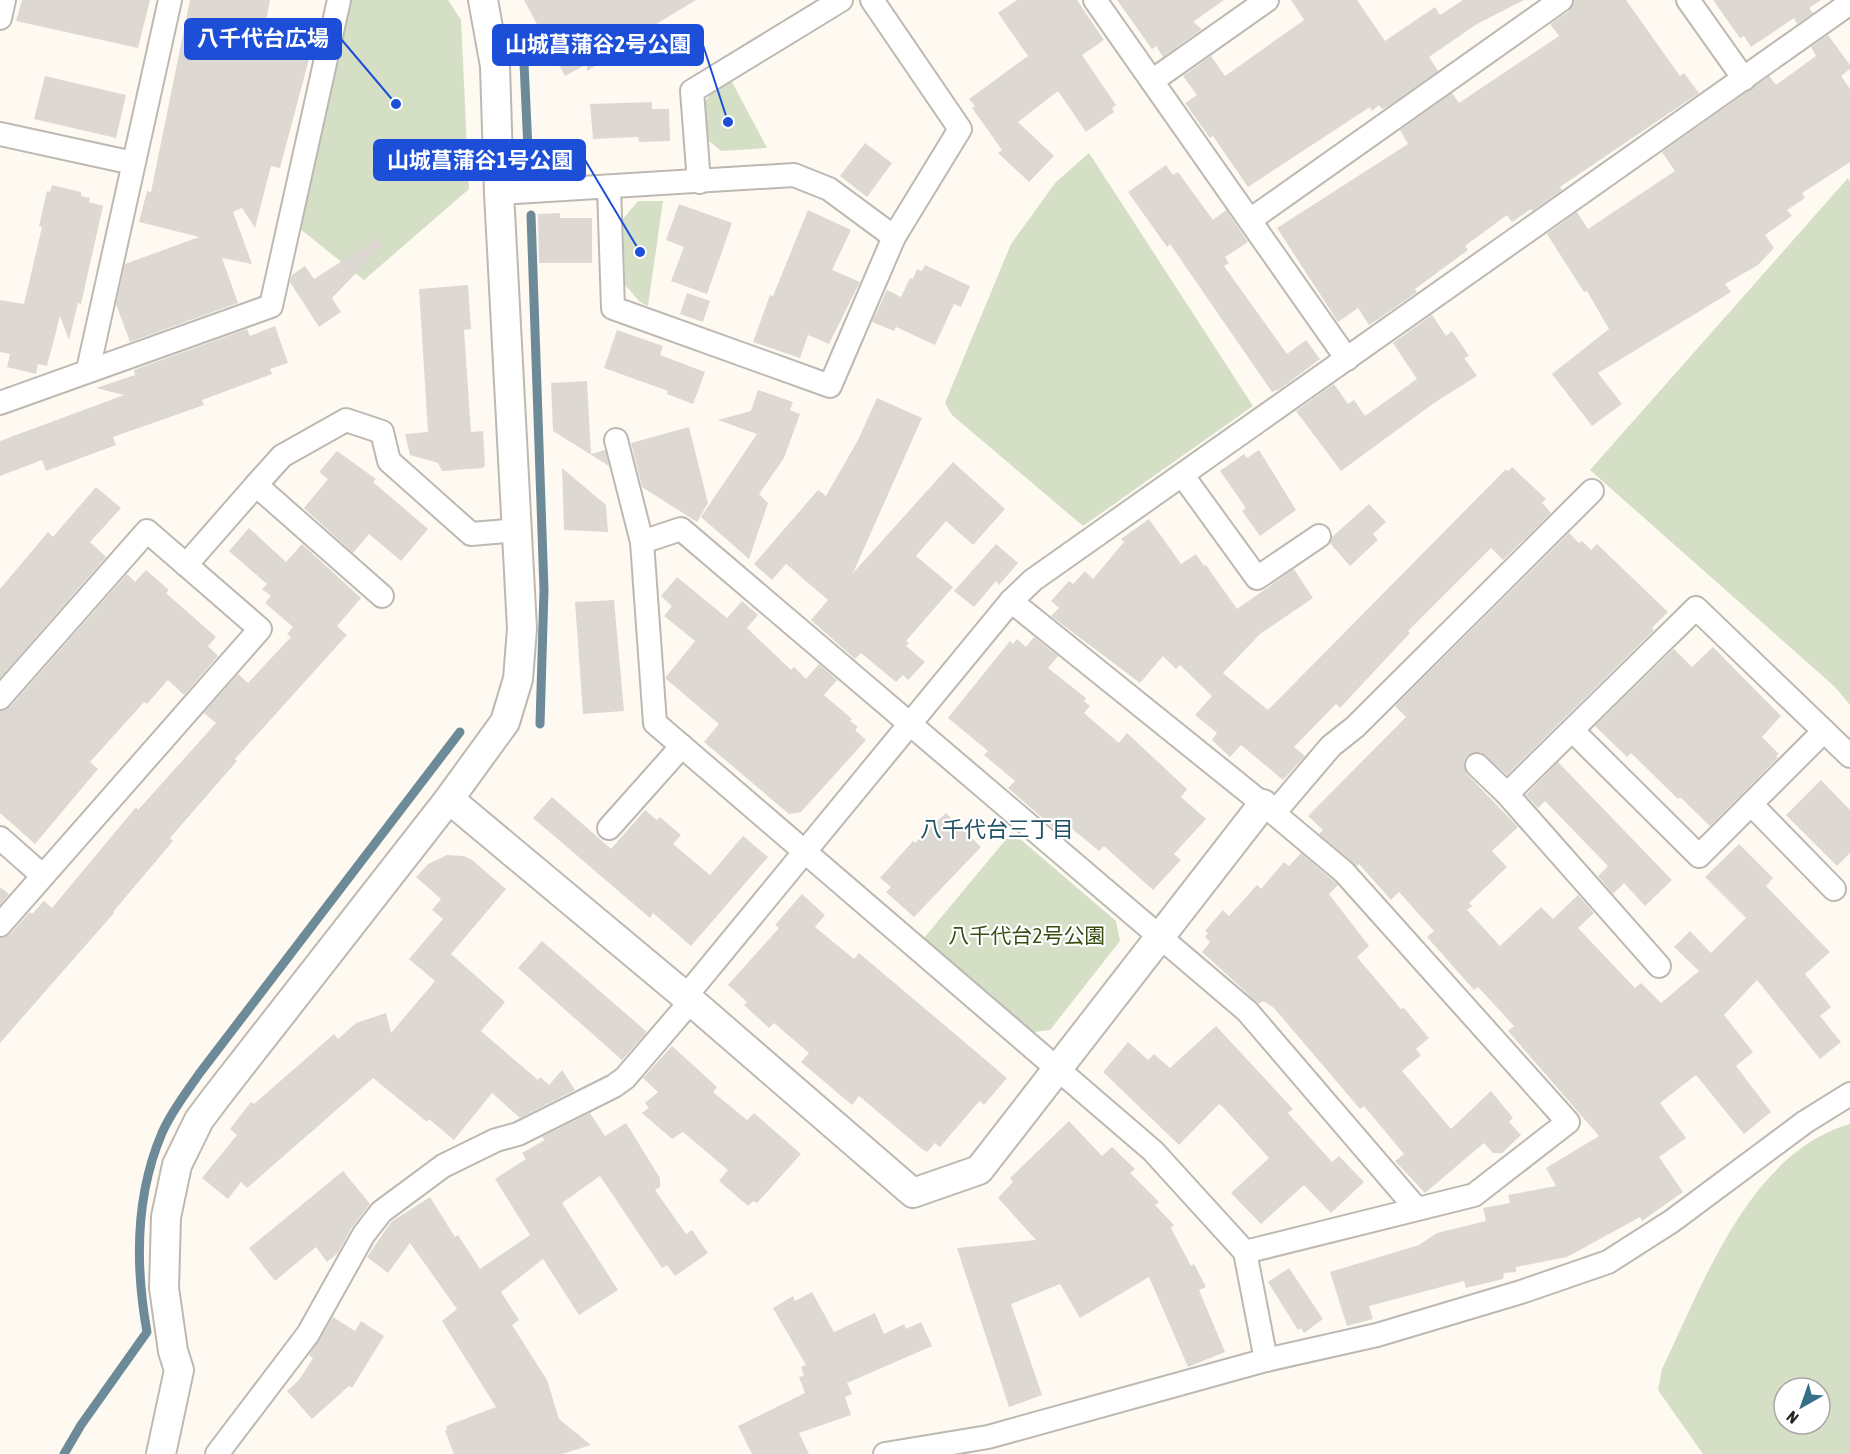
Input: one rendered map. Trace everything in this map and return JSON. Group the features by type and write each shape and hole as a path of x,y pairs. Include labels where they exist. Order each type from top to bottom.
{"street":[{"path":"0,18 4,0"},
{"path":"88,370 170,0"},
{"path":"0,403 271,306 339,0"},
{"path":"699,182 692,91 841,0"},
{"path":"609,188 613,308 830,386 894,237 960,129 872,0"},
{"path":"1095,0 1347,359"},
{"path":"1152,81 1267,0"},
{"path":"1250,220 1561,0"},
{"path":"1688,0 1744,79"},
{"path":"161,1454 179,1370 164,1288 166,1228 177,1165 186,1144 217,1096 449,799 505,722 518,679 522,629 499,194 495,66 484,2"},
{"path":"217,1454 308,1334 364,1234 381,1212 420,1182 459,1157 496,1140 518,1134 614,1086 625,1078 804,852 1011,601 1033,580 1849,7"},
{"path":"0,134 133,163"},
{"path":"499,194 794,175 829,189 894,237"},
{"path":"186,565 282,456 346,420 382,432 389,461 471,534 518,530"},
{"path":"616,440 642,542 655,723 1057,1071 1153,1151 1245,1252 1266,1359"},
{"path":"1184,476 1257,578 1319,536"},
{"path":"256,485 382,596"},
{"path":"449,799 688,999 913,1193 979,1170 1158,938 1269,808 1331,746 1355,727 1592,491"},
{"path":"642,542 681,529 1246,1011 1416,1208"},
{"path":"0,699 147,531 260,629 0,925"},
{"path":"1011,601 1269,808 1344,872 1568,1122 1474,1195 1245,1252"},
{"path":"1507,795 1696,608 1850,756"},
{"path":"1573,730 1699,856 1824,731"},
{"path":"609,828 682,746"},
{"path":"1477,765 1507,795 1659,966"},
{"path":"1751,804 1834,889"},
{"path":"0,838 43,876"},
{"path":"885,1454 988,1437 1266,1359 1377,1335 1521,1292 1608,1262 1672,1221 1805,1122 1850,1094"}],"green space":[{"path":"351,0 448,0 461,20 469,189 364,280 299,228"},
{"path":"732,82 767,148 721,151 703,136 701,107 715,88"},
{"path":"1089,153 1253,406 1083,526 952,415 945,403 1011,244 1056,182"},
{"path":"1848,178 1850,182 1850,705 1835,687 1590,470"},
{"path":"638,201 663,201 648,306 640,302 625,285 623,219"},
{"name":"八千代台2号公園","path":"1012,832 1116,921 1120,941 1050,1030 1033,1032 924,938"},
{"path":"1850,1124 1850,1454 1703,1454 1658,1390 1662,1369 1713,1262 1734,1225 1757,1191 1784,1162 1815,1139"}],"building":[{"path":"22,0 150,0 138,48 16,21"},
{"path":"190,0 270,0 261,48 309,59 280,168 271,166 255,228 242,208 233,212 252,264 222,258 238,303 130,342 116,304 125,264 199,237 139,222 147,191 151,192"},
{"path":"524,0 696,0 630,40 632,44 587,71 587,64 565,76"},
{"path":"1017,0 1077,0 1104,40 1082,55 1116,105 1112,108 1114,112 1086,132 1058,91 1018,122 1054,156 1029,182 998,153 1002,150 972,108 975,106 969,99 1028,56 998,13"},
{"path":"1117,0 1224,0 1193,22 1202,29 1163,57 1156,46 1152,49"},
{"path":"1291,0 1357,0 1385,41 1435,7 1440,15 1463,0 1524,0 1477,24 1429,57 1438,71 1387,107 1382,109 1379,105 1372,111 1370,107 1248,187 1213,136 1210,138 1185,103 1197,95 1183,76 1211,56 1225,76 1304,20"},
{"path":"1574,0 1626,0 1680,76 1684,73 1699,93 1560,187 1562,190 1532,211 1531,209 1512,222 1507,215 1465,246 1468,250 1415,289 1417,292 1377,320 1369,325 1358,308 1338,322 1277,228 1408,144 1400,130 1452,93 1459,103 1559,36 1550,24 1569,11"},
{"path":"1713,0 1821,0 1809,8 1813,13 1797,24 1794,18 1751,47 1744,36 1740,38"},
{"path":"1828,35 1850,65 1850,69 1841,76 1850,89 1850,162 1802,193 1805,198 1787,210 1792,216 1765,235 1774,248 1758,265 1725,284 1731,292 1598,373 1622,404 1592,426 1552,374 1609,329 1587,291 1584,292 1547,234 1577,212 1588,229 1675,171 1662,152 1769,76 1776,85 1816,56 1811,47"},
{"path":"45,76 126,95 116,138 34,119"},
{"path":"652,102 652,109 669,109 670,141 639,142 638,137 593,139 590,104"},
{"path":"865,143 892,163 867,197 840,176"},
{"path":"1166,165 1173,175 1178,172 1213,220 1226,210 1248,242 1225,257 1229,263 1224,266 1287,354 1306,340 1320,359 1280,389 1272,392 1170,244 1167,247 1128,192"},
{"path":"52,185 81,192 81,196 90,198 89,202 103,206 81,304 78,303 69,340 60,316 47,366 38,364 36,374 7,367 10,354 0,352 0,300 24,304 42,227 39,226 47,191 50,192"},
{"path":"679,204 732,223 707,294 671,281 684,247 666,240"},
{"path":"808,210 851,230 832,270 860,282 829,344 808,335 800,358 753,342 770,295 773,296"},
{"path":"560,213 560,218 592,218 592,263 539,263 538,214"},
{"path":"377,239 383,245 332,298 341,312 319,327 290,282 292,275 305,266 314,279"},
{"path":"925,265 970,286 961,307 954,304 935,345 896,327 894,331 872,322 887,290 901,297 910,278 913,279 917,269 922,271"},
{"path":"468,285 471,329 464,330 471,432 483,431 485,465 483,468 442,471 438,463 410,455 405,434 428,432 419,289"},
{"path":"687,293 710,301 703,322 680,314"},
{"path":"1432,315 1446,336 1452,331 1469,356 1464,358 1477,376 1434,403 1341,471 1296,411 1334,384 1348,404 1354,400 1365,416 1417,379 1393,343"},
{"path":"275,326 288,363 270,369 272,374 202,400 204,405 113,437 116,445 46,471 42,460 0,476 0,441 124,395 96,388 135,375 134,370 139,368 247,329 250,336"},
{"path":"617,330 663,346 660,355 705,372 693,404 667,394 668,391 604,368"},
{"path":"587,381 591,454 605,450 609,466 553,431 551,383"},
{"path":"758,390 793,402 790,410 800,414 784,458 759,494 768,503 749,559 701,517 757,434 718,420 751,411"},
{"path":"877,398 922,418 853,573 953,462 1005,509 973,545 946,521 916,556 953,587 906,641 909,643 906,646 925,662 908,680 903,675 896,682 861,653 855,659 811,620 828,600 786,564 772,580 754,564 818,490 826,496 858,440"},
{"path":"689,427 708,503 697,522 642,487 631,443"},
{"path":"1259,450 1296,510 1260,536 1242,511 1246,508 1220,471 1244,454 1247,458"},
{"path":"337,451 376,479 373,482 428,529 401,561 369,534 353,553 304,508 328,479 319,472"},
{"path":"1512,467 1546,499 1542,503 1551,513 1503,560 1491,548 1408,631 1410,633 1340,708 1336,704 1294,747 1305,756 1283,780 1241,745 1230,757 1212,740 1217,733 1195,715 1212,696 1180,665 1176,669 1163,656 1140,683 1051,616 1059,608 1051,601 1069,581 1073,584 1085,571 1093,579 1124,542 1121,539 1149,519 1181,564 1196,554 1237,609 1294,569 1313,598 1260,634 1223,673 1268,710 1506,469 1508,471"},
{"path":"562,468 606,505 608,532 564,530"},
{"path":"96,487 121,508 90,542 106,557 0,678 0,589 48,532 53,537"},
{"path":"1369,504 1386,522 1373,534 1378,540 1350,566 1330,543 1332,537"},
{"path":"249,528 286,562 302,544 361,598 337,626 347,635 235,759 237,761 170,838 173,841 114,913 0,1043 0,938 10,934 30,912 32,914 44,901 52,908 136,807 138,810 216,723 204,713 238,674 248,683 291,637 287,634 293,627 265,603 271,596 262,589 267,584 229,551"},
{"path":"1569,533 1591,550 1597,544 1668,612 1652,628 1654,630 1507,775 1481,752 1467,756 1464,762 1467,774 1518,827 1492,851 1507,867 1469,903 1472,906 1467,910 1500,946 1541,907 1553,919 1578,895 1594,913 1578,928 1635,988 1641,983 1661,1003 1699,971 1674,947 1690,931 1711,953 1746,918 1705,877 1739,844 1773,878 1766,886 1830,952 1805,974 1831,1007 1820,1016 1841,1042 1820,1059 1757,980 1724,1015 1753,1052 1736,1066 1771,1112 1744,1134 1696,1075 1660,1103 1686,1138 1659,1157 1683,1192 1642,1221 1640,1217 1567,1257 1516,1267 1516,1272 1504,1273 1503,1279 1466,1288 1464,1281 1369,1306 1373,1319 1347,1326 1330,1272 1419,1245 1437,1233 1486,1221 1483,1208 1510,1203 1508,1195 1556,1186 1546,1168 1599,1136 1508,1031 1514,1026 1478,987 1474,990 1427,937 1434,931 1399,892 1391,900 1359,864 1357,866 1319,834 1323,830 1308,816 1406,717 1395,706"},
{"path":"996,544 1018,563 999,585 996,581 974,607 954,591"},
{"path":"146,570 169,590 166,593 216,637 208,646 218,656 184,695 168,680 147,704 144,702 90,762 98,769 35,844 0,813 0,711 10,707 127,574 135,582"},
{"path":"677,577 727,618 742,601 758,615 747,628 791,670 794,667 806,679 819,664 837,680 824,695 852,719 850,721 858,727 855,730 866,740 801,812 789,814 704,742 719,724 665,678 695,641 664,616 672,606 661,596"},
{"path":"614,600 624,711 583,714 575,602"},
{"path":"1034,637 1058,656 1048,668 1086,698 1084,701 1090,706 1084,713 1119,743 1127,733 1187,789 1181,797 1206,819 1174,854 1181,860 1153,890 1104,846 1099,851 1064,822 1057,831 1008,788 1015,781 984,755 988,751 948,718 1010,641 1013,644 1017,639 1026,647"},
{"path":"1713,647 1781,716 1762,737 1779,754 1776,756 1778,758 1710,826 1680,797 1678,799 1631,753 1627,757 1595,726 1674,649 1692,667"},
{"path":"1558,762 1672,880 1645,906 1624,883 1613,894 1598,876 1608,866 1545,801 1538,808 1526,795"},
{"path":"1821,780 1850,810 1850,853 1837,866 1786,815"},
{"path":"552,797 611,849 645,810 657,820 660,817 681,835 673,844 710,875 743,836 768,857 691,946 653,913 650,918 533,818"},
{"path":"946,813 981,847 914,917 886,892 891,887 880,878 913,841 915,843"},
{"path":"1301,853 1338,885 1329,894 1369,946 1357,957 1429,1038 1416,1049 1421,1055 1402,1071 1451,1129 1491,1091 1513,1118 1509,1122 1521,1135 1502,1153 1493,1153 1484,1143 1425,1193 1395,1161 1404,1154 1364,1106 1360,1109 1274,1008 1263,1001 1259,1004 1202,952 1210,942 1205,937 1208,933 1205,931 1223,910 1229,916 1257,885 1261,889 1284,862 1289,866"},
{"path":"447,855 464,856 472,860 506,889 451,954 505,1002 481,1031 538,1080 540,1077 549,1085 562,1070 575,1090 520,1118 492,1093 454,1140 429,1119 427,1122 373,1078 247,1188 241,1182 228,1199 202,1178 237,1135 230,1129 251,1102 254,1104 334,1034 338,1039 356,1023 386,1013 391,1033 435,981 409,959 443,919 432,910 441,899 416,877 428,864"},
{"path":"0,887 9,894 0,905"},
{"path":"802,894 825,915 815,927 854,959 859,953 1007,1078 984,1105 980,1101 976,1105 940,1147 935,1143 927,1152 922,1149 859,1096 852,1105 801,1062 809,1053 774,1023 769,1028 744,1005 747,1002 728,985 779,928 775,925"},
{"path":"542,941 647,1032 622,1060 518,968"},
{"path":"1216,1026 1293,1109 1288,1113 1332,1162 1339,1156 1364,1182 1331,1213 1304,1185 1261,1224 1231,1193 1269,1158 1223,1107 1219,1104 1179,1145 1103,1072 1128,1042 1148,1060 1154,1054 1170,1068"},
{"path":"672,1046 717,1087 713,1092 747,1120 754,1113 801,1154 757,1203 753,1201 748,1206 719,1181 728,1170 683,1132 672,1139 642,1113 649,1108 645,1103 658,1092 643,1078"},
{"path":"590,1113 605,1136 626,1123 660,1178 660,1187 655,1190 686,1234 692,1230 708,1253 675,1276 667,1265 662,1268 600,1176 562,1203 618,1290 579,1315 543,1259 501,1292 519,1320 512,1325 547,1380 559,1419 591,1445 562,1454 454,1454 445,1431 446,1426 496,1407 442,1321 457,1309 410,1243 388,1273 367,1257 391,1222 430,1197 455,1237 458,1235 480,1269 530,1235 495,1179 526,1159 522,1153 545,1140 542,1137"},
{"path":"1069,1121 1102,1156 1112,1147 1135,1169 1130,1173 1159,1202 1155,1205 1174,1225 1171,1228 1191,1266 1194,1264 1206,1287 1199,1290 1225,1352 1188,1367 1149,1277 1080,1318 1060,1284 1011,1304 1042,1395 1009,1407 957,1248 1036,1240 998,1198 1013,1182 1010,1178"},
{"path":"343,1171 370,1204 352,1227 338,1253 327,1262 316,1247 275,1281 249,1248"},
{"path":"1289,1268 1323,1319 1304,1333 1301,1328 1298,1330 1268,1282"},
{"path":"812,1292 834,1332 875,1313 884,1334 904,1324 906,1329 921,1322 932,1346 847,1383 852,1394 845,1397 851,1415 799,1433 809,1454 752,1454 738,1426 805,1393 799,1377 804,1376 801,1367 806,1365 773,1308 793,1296 795,1301"},
{"path":"333,1317 355,1331 361,1321 384,1336 352,1388 349,1386 312,1419 287,1391 299,1380 313,1358 309,1355"}],"waterway":[{"path":"524,63 529,171"},
{"path":"531,215 544,590 540,724"},
{"path":"64,1454 81,1425 147,1332 140,1282 142,1206 153,1157 170,1118 199,1074 460,732"}],"place":[{"name":"八千代台広場","path":"396,104"},
{"name":"山城菖蒲谷2号公園","path":"728,122"},
{"name":"山城菖蒲谷1号公園","path":"640,252"}],"district":[{"name":"八千代台三丁目","path":"997,829"}]}
